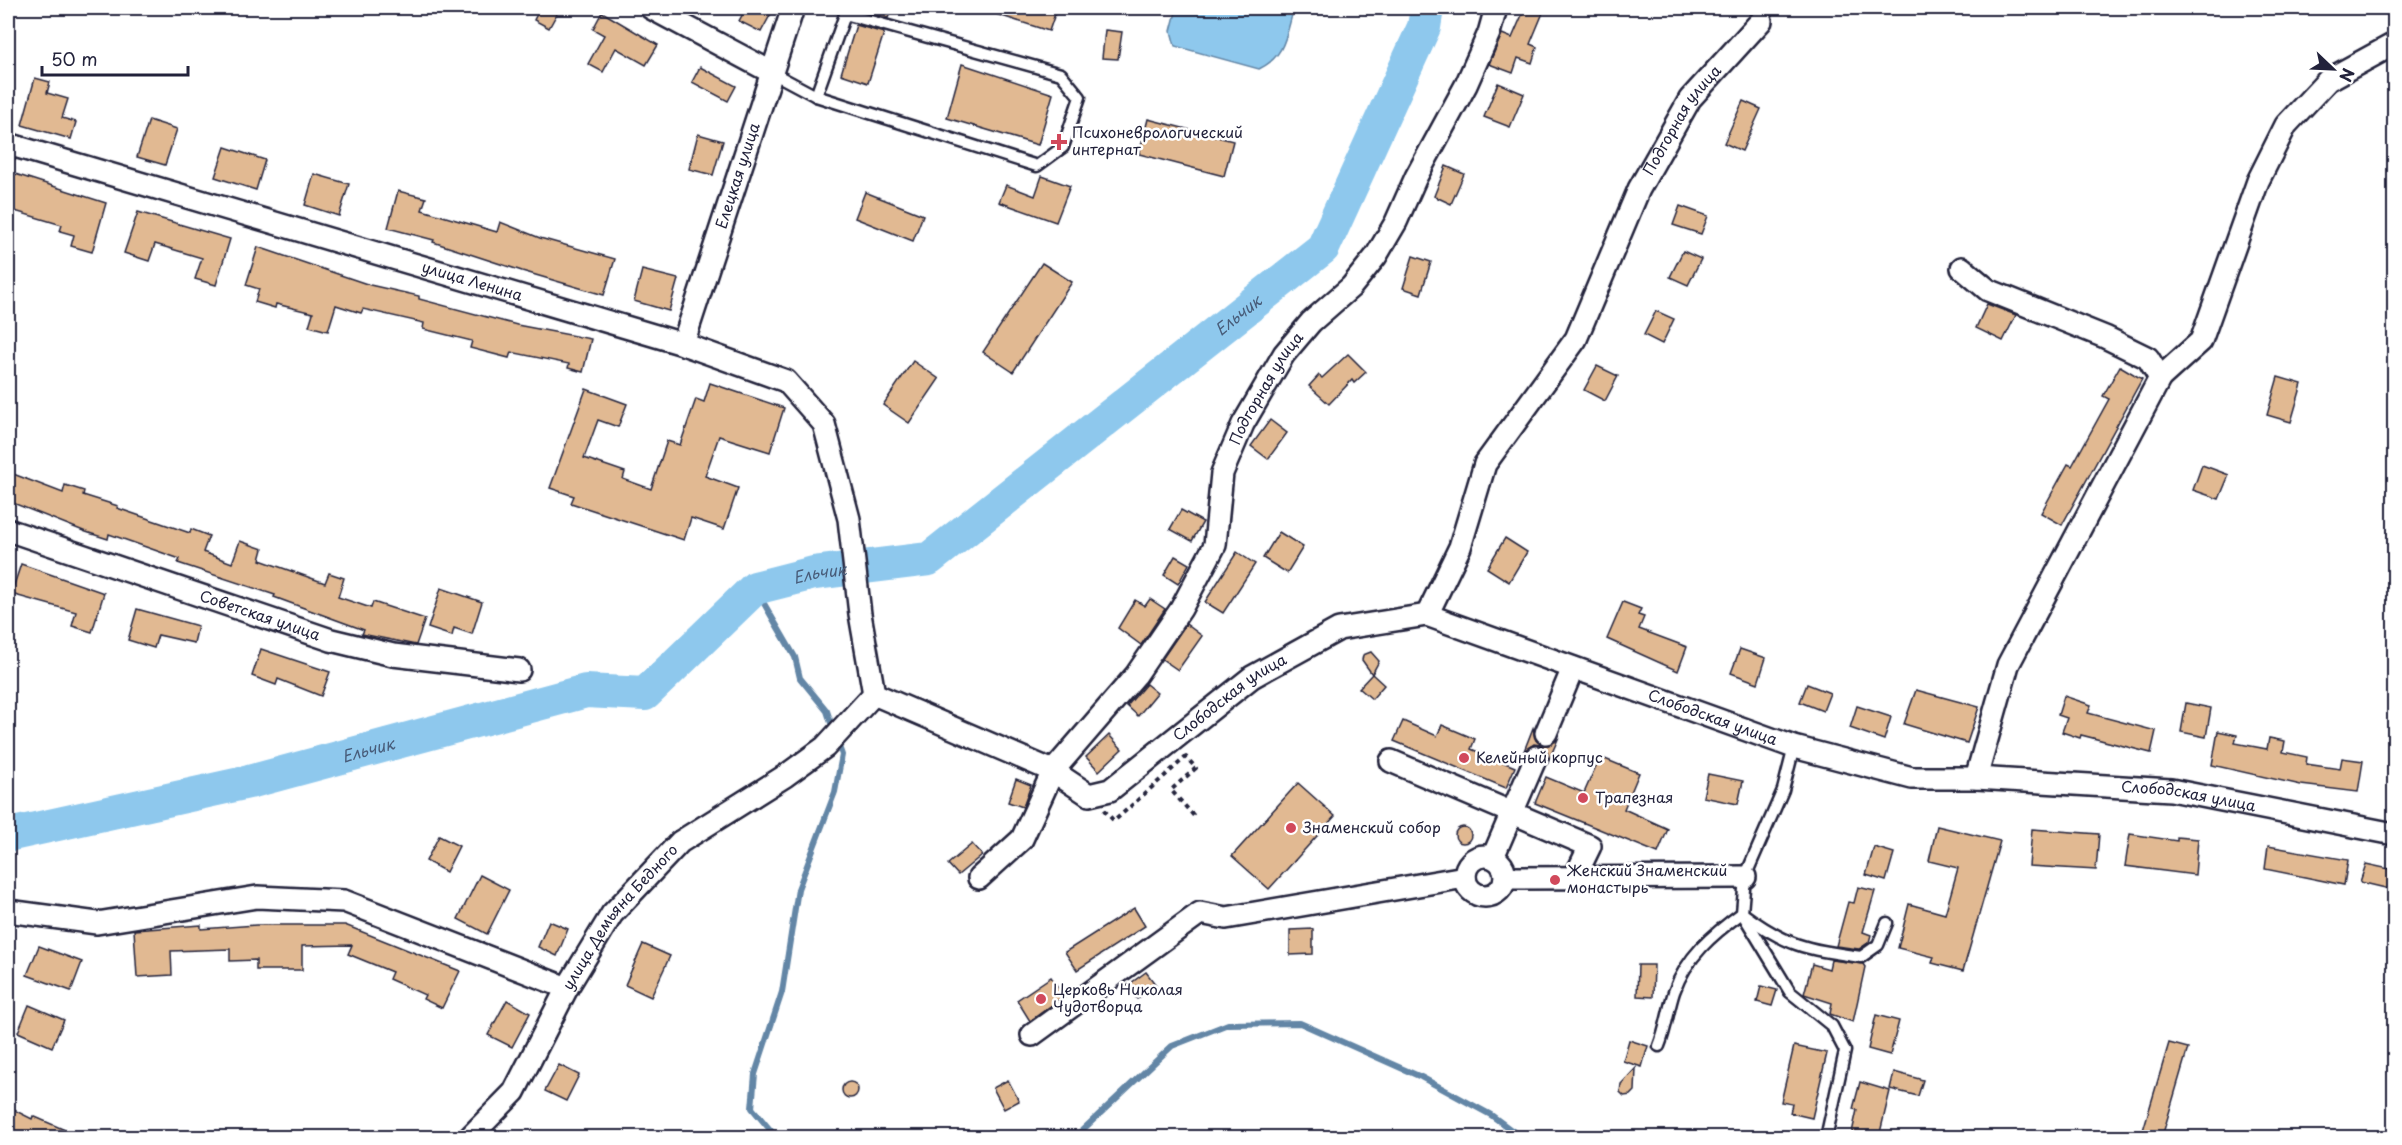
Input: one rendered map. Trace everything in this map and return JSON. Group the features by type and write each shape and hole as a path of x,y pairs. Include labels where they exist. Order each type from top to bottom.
{"street":[{"path":"651,8 771,72"},
{"name":"Елецкая улица","path":"683,344 793,8"},
{"name":"Подгорная улица","path":"979,878 1022,839 1053,771 1136,675 1181,609 1215,545 1222,473 1247,415 1284,354 1311,321 1351,287 1376,256 1396,222 1416,177 1466,85 1489,33 1496,8"},
{"name":"Подгорная улица","path":"1427,615 1460,548 1485,464 1576,339 1639,189 1690,99 1761,21"},
{"path":"1976,778 2008,665 2160,378 2201,341 2258,181 2286,125 2328,80 2394,44"},
{"name":"улица Ленина","path":"8,144 683,344 786,381 824,424 849,519 860,614 874,694"},
{"path":"1962,268 1988,290 2105,337 2148,358 2160,378"},
{"name":"Советская улица","path":"8,530 331,640 393,655 519,670"},
{"name":"Слободская улица","path":"1089,795 1110,790 1252,677 1339,629 1427,615 1794,747 1912,778 1976,778 2170,790 2394,834"},
{"path":"1546,733 1573,668"},
{"path":"874,694 1053,771 1089,795"},
{"name":"улица Демьяна Бедного","path":"470,1137 514,1092 567,988 612,914 680,842 785,776 825,747 874,694"},
{"path":"1493,857 1536,756"},
{"path":"1391,760 1590,846 1575,877"},
{"path":"1480,856 1493,857 1502,865 1505,878 1496,893 1483,896 1471,889 1466,877 1469,864 1480,856"},
{"path":"1032,1035 1200,913 1227,918 1466,877"},
{"path":"1505,878 1745,877"},
{"path":"8,911 97,923 256,897 344,901 567,988"}],"lane":[{"path":"771,72 816,96 1037,166 1063,147 1080,97 1060,74 847,11 816,96"},
{"path":"1794,747 1782,790 1745,877 1742,913 1790,992 1832,1026 1845,1051 1826,1137"},
{"path":"1742,913 1771,934 1802,948 1860,957 1878,945 1887,923"},
{"path":"1659,1046 1674,992 1687,966 1710,936 1742,913"}],"path":[{"path":"1089,795 1114,821 1186,757 1196,768 1171,790 1194,816"}],"water":[{"path":"1177,8 1294,8 1280,51 1268,64 1259,69 1175,46 1171,31"}],"building":[{"path":"540,8 560,8 549,28 534,20"},
{"path":"746,8 774,8 761,32 739,21"},
{"path":"862,8 892,8 888,18 861,11"},
{"path":"986,8 1057,8 1049,31 986,11"},
{"path":"1525,8 1545,8 1530,44 1537,47 1532,63 1518,58 1513,73 1489,64 1502,34 1512,38"},
{"path":"602,12 658,45 646,65 616,48 603,72 588,64 604,35 593,29"},
{"path":"856,25 884,33 868,83 841,74"},
{"path":"1105,30 1122,32 1118,59 1102,58"},
{"path":"962,64 1053,94 1038,145 947,118"},
{"path":"700,67 736,86 728,101 692,82"},
{"path":"35,78 50,82 47,93 68,99 62,118 76,122 71,139 22,125"},
{"path":"1498,83 1524,94 1510,127 1484,117"},
{"path":"1743,101 1761,109 1742,151 1724,143"},
{"path":"1148,119 1233,141 1224,176 1139,154"},
{"path":"149,120 177,129 165,165 137,157"},
{"path":"698,134 723,141 713,175 689,169"},
{"path":"225,147 265,160 256,190 215,177"},
{"path":"1446,166 1464,174 1451,204 1434,196"},
{"path":"12,173 106,203 92,252 71,246 74,235 60,231 62,225 8,209 8,189"},
{"path":"314,174 349,184 339,216 305,205"},
{"path":"1042,176 1070,186 1056,222 999,202 1006,185 1035,196"},
{"path":"398,191 426,198 422,210 497,232 500,222 540,238 615,259 604,295 522,271 433,242 434,240 388,228"},
{"path":"865,192 923,215 913,241 855,218"},
{"path":"1680,206 1708,216 1701,234 1673,225"},
{"path":"138,212 230,239 216,285 195,279 202,258 155,244 149,261 124,253"},
{"path":"258,247 370,285 419,296 419,299 517,325 591,339 583,372 568,368 569,364 511,352 509,358 470,348 472,341 423,329 424,323 363,309 361,313 336,305 328,331 309,326 313,313 276,304 275,308 255,302 259,289 246,285"},
{"path":"1683,251 1701,259 1688,285 1670,277"},
{"path":"1413,256 1431,262 1421,294 1403,288"},
{"path":"1042,263 1072,282 1013,372 983,352"},
{"path":"642,270 678,279 669,311 634,301"},
{"path":"1987,304 2016,315 2003,341 1976,328"},
{"path":"1656,311 1674,319 1662,344 1644,335"},
{"path":"1348,354 1366,372 1354,383 1352,380 1329,404 1309,386 1319,375 1322,378"},
{"path":"913,361 939,379 909,423 883,405"},
{"path":"1597,366 1618,376 1605,401 1584,390"},
{"path":"2120,366 2142,379 2062,525 2041,513 2068,464 2072,466 2109,399 2103,396"},
{"path":"2278,377 2302,384 2291,422 2267,415"},
{"path":"710,383 784,408 770,452 719,436 705,476 738,488 724,529 691,518 684,540 571,503 574,496 550,488 586,389 627,404 618,427 598,420 584,458 625,472 623,479 651,489 667,441 680,445 696,399 704,402"},
{"path":"1270,420 1287,433 1268,459 1251,446"},
{"path":"2202,465 2229,475 2219,499 2193,490"},
{"path":"8,472 63,493 65,485 84,491 83,495 118,506 117,508 190,533 191,529 209,536 203,552 232,563 240,541 263,549 260,560 325,583 329,573 344,578 338,597 371,608 373,602 425,619 416,645 362,634 364,630 274,597 275,595 178,563 180,559 109,534 108,539 86,532 8,501"},
{"path":"1181,510 1203,522 1192,541 1170,529"},
{"path":"1279,532 1303,547 1287,573 1263,558"},
{"path":"1505,538 1527,552 1509,582 1487,568"},
{"path":"1237,552 1255,564 1223,613 1205,602"},
{"path":"1175,556 1189,564 1178,584 1164,575"},
{"path":"21,564 104,593 92,632 72,626 76,612 11,594"},
{"path":"441,588 482,602 472,634 454,628 452,636 428,628"},
{"path":"1150,599 1165,609 1141,645 1118,628 1135,600 1145,606"},
{"path":"1623,602 1641,609 1638,615 1644,617 1639,629 1687,647 1678,671 1607,639"},
{"path":"137,609 198,626 194,643 158,635 154,648 128,640"},
{"path":"1186,624 1202,636 1178,670 1162,659"},
{"path":"261,649 330,672 321,696 278,679 276,685 252,676"},
{"path":"1740,649 1766,658 1758,683 1731,673"},
{"path":"1371,652 1379,661 1372,674 1362,660 1363,655"},
{"path":"1372,674 1384,685 1372,699 1359,688"},
{"path":"1146,684 1157,693 1138,716 1127,706"},
{"path":"1807,684 1830,693 1823,711 1800,702"},
{"path":"1916,690 1979,707 1967,743 1904,724"},
{"path":"2064,696 2091,705 2088,713 2156,731 2151,753 2062,732 2067,718 2058,715"},
{"path":"2186,703 2211,708 2206,737 2181,732"},
{"path":"1857,706 1891,717 1884,740 1850,728"},
{"name":"Келейный корпус","path":"1403,721 1437,736 1442,725 1475,739 1471,749 1515,767 1506,788 1394,741"},
{"path":"1533,728 1536,740 1542,745 1548,745 1558,739 1548,762 1546,750 1540,745 1534,744 1524,751"},
{"path":"2218,731 2237,735 2235,743 2267,749 2269,738 2285,741 2283,752 2307,757 2306,764 2340,769 2342,758 2363,761 2358,792 2301,785 2212,765"},
{"path":"1109,735 1122,749 1099,771 1086,757"},
{"name":"Трапезная","path":"1600,757 1639,773 1624,809 1668,829 1658,853 1535,803 1546,777 1584,793"},
{"path":"1708,774 1743,781 1738,804 1703,797"},
{"path":"1016,779 1031,785 1023,807 1008,802"},
{"name":"Знаменский собор","path":"1298,783 1335,816 1269,889 1232,856"},
{"path":"1937,826 2000,841 1963,971 1932,963 1934,957 1898,948 1909,904 1945,914 1958,868 1929,861"},
{"path":"1460,827 1466,827 1471,835 1469,841 1460,843 1455,838 1455,832"},
{"path":"2032,829 2099,834 2096,870 2029,866"},
{"path":"2130,834 2177,841 2177,837 2198,839 2195,875 2125,866"},
{"path":"439,836 459,846 446,872 426,861"},
{"path":"972,844 982,855 958,875 948,864"},
{"path":"2268,846 2348,860 2344,885 2265,869"},
{"path":"1874,847 1894,853 1886,881 1866,875"},
{"path":"2366,864 2394,870 2394,890 2360,882"},
{"path":"480,875 509,890 487,934 458,919"},
{"path":"1858,887 1875,891 1863,932 1871,935 1869,942 1859,949 1836,946 1848,902 1854,903"},
{"path":"1134,908 1145,926 1077,970 1065,952"},
{"path":"549,921 568,929 557,956 538,947"},
{"path":"201,925 201,929 256,925 345,925 460,971 442,1008 423,999 425,995 389,979 392,972 348,954 352,945 302,946 302,970 256,970 256,960 230,961 230,949 171,951 172,975 137,977 134,930"},
{"path":"1313,929 1313,954 1290,955 1290,930"},
{"path":"643,944 670,956 651,997 625,985"},
{"path":"39,946 82,962 71,991 27,975"},
{"path":"1831,960 1863,964 1865,967 1853,1022 1830,1014 1832,1003 1804,994 1812,964 1829,969"},
{"path":"1638,965 1654,965 1653,997 1637,996"},
{"path":"1146,972 1156,985 1137,999 1127,986"},
{"name":"Церковь Николая Чудотворца","path":"1051,977 1064,996 1030,1021 1017,1000"},
{"path":"1761,986 1777,990 1772,1006 1757,1002"},
{"path":"507,1000 530,1013 512,1047 488,1035"},
{"path":"29,1005 64,1020 52,1047 18,1032"},
{"path":"1876,1015 1899,1021 1890,1055 1868,1049"},
{"path":"1629,1040 1648,1046 1642,1067 1623,1061"},
{"path":"2169,1043 2188,1048 2162,1137 2141,1137"},
{"path":"1794,1046 1827,1053 1812,1118 1790,1113 1792,1104 1781,1102"},
{"path":"559,1065 579,1075 566,1101 545,1091"},
{"path":"1636,1068 1635,1091 1631,1095 1624,1096 1620,1092 1621,1084"},
{"path":"1894,1072 1923,1080 1918,1096 1890,1089"},
{"path":"1008,1080 1019,1101 1004,1109 993,1088"},
{"path":"850,1082 856,1084 858,1090 856,1096 850,1098 844,1096 842,1090 844,1084"},
{"path":"1860,1082 1890,1091 1879,1137 1851,1137 1857,1110 1853,1109"},
{"path":"8,1107 32,1119 33,1116 81,1137 8,1137"}],"waterway":[{"name":"Ельчик","path":"8,835 249,782 586,691 645,694 755,588 814,573 929,559 1323,248 1424,27 1427,8"},
{"path":"755,588 795,657 800,678 827,711 834,732"},
{"path":"777,1138 752,1108 755,1074 782,992 798,889 835,792 842,755 837,741"},
{"path":"1074,1138 1172,1046 1228,1024 1300,1023 1421,1077 1491,1115 1522,1138"}],"place":[{"name":"Психоневрологический интернат","path":"1059,142"},
{"name":"Келейный корпус","path":"1464,758"},
{"name":"Трапезная","path":"1583,798"},
{"name":"Знаменский собор","path":"1291,828"},
{"name":"Женский Знаменский монастырь","path":"1555,880"},
{"name":"Церковь Николая Чудотворца","path":"1041,999"}]}
